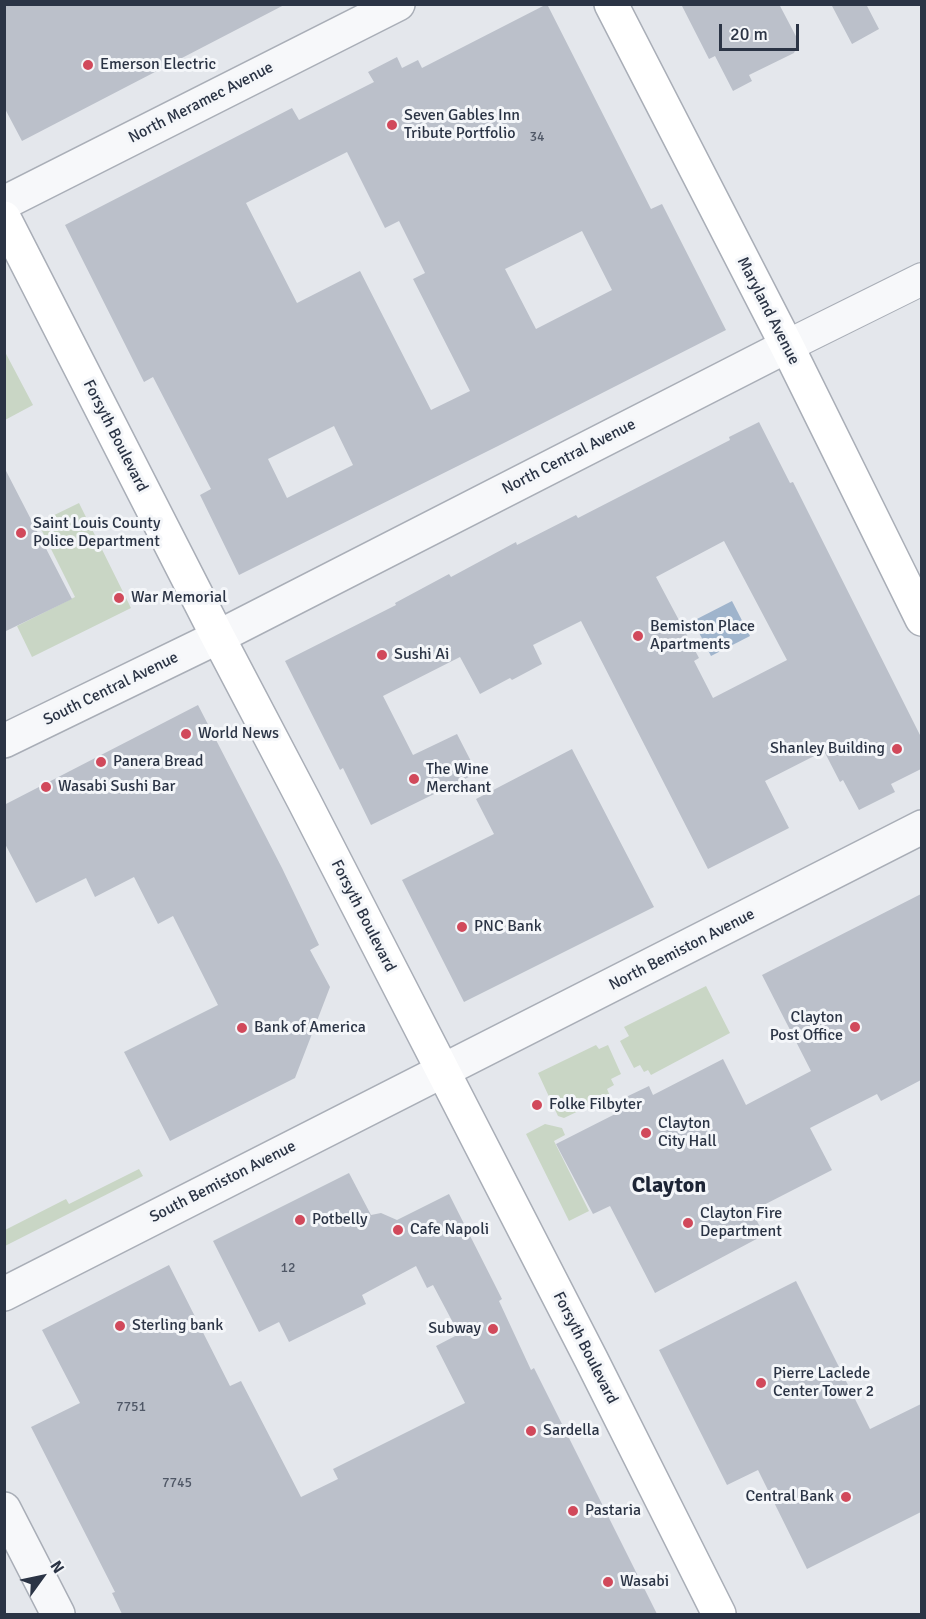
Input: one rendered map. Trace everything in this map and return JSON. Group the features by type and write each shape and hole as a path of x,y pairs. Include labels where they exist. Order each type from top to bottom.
{"main road":[{"name":"Maryland Avenue","path":"611,4 787,346 921,619"},
{"name":"Forsyth Boulevard","path":"4,218 719,1614"}],"street":[{"name":"North Meramec Avenue","path":"4,203 398,4"},
{"name":"North Central Avenue","path":"218,637 921,279"},
{"name":"South Central Avenue","path":"4,741 218,637"},
{"name":"North Bemiston Avenue","path":"443,1072 921,827"},
{"name":"South Bemiston Avenue","path":"4,1294 443,1072"},
{"path":"4,1509 58,1614"}],"green space":[{"path":"4,350 33,405 5,420 4,420"},
{"path":"79,503 131,608 32,657 17,626 75,597 38,523"},
{"path":"706,986 730,1033 651,1075 648,1070 644,1072 640,1065 634,1068 620,1041 629,1036 624,1027"},
{"path":"596,1045 599,1049 608,1045 621,1074 611,1079 614,1085 607,1089 610,1096 564,1118 558,1116 538,1073"},
{"path":"545,1124 562,1128 565,1135 554,1141 589,1211 569,1221 526,1134"},
{"path":"139,1169 143,1176 5,1246 5,1230 66,1199 69,1204"}],"water":[{"path":"732,601 750,636 711,656 693,621"}],"building":[{"name":"Emerson Electric","path":"4,4 286,4 22,141 4,107"},
{"path":"547,4 651,209 662,204 726,330 239,575 200,495 211,489 153,377 144,382 65,225 292,108 299,120 374,82 368,72 397,57 402,68 418,60 422,68","holes":["347,152 385,228 399,221 425,273 413,279 470,391 431,410 360,271 297,303 246,203","582,231 612,290 536,329 505,269","334,426 353,465 287,498 268,459"]},
{"path":"681,4 779,4 799,42 794,53 749,75 752,81 733,91 715,56 709,59"},
{"path":"831,4 866,4 879,29 852,44"},
{"name":"Bemiston Place Apartments","path":"759,422 790,483 793,482 921,737 921,769 891,784 895,792 859,810 843,780 840,782 824,751 765,781 789,828 708,869 581,621 533,645 542,664 480,694 460,657 383,696 413,755 457,734 477,773 371,825 343,768 340,770 285,661 396,605 395,603 449,574 451,577 516,542 517,545 576,515 578,518 730,440 729,437","holes":["724,541 787,660 713,698 694,661 699,658 656,577"]},
{"name":"Saint Louis County Police Department","path":"4,467 72,599 4,632"},
{"path":"198,705 319,945 310,950 330,987 295,1078 170,1141 124,1052 218,1005 173,916 158,924 134,877 95,897 86,878 36,903 4,842 4,805"},
{"path":"572,749 654,907 464,1002 402,880 494,834 476,799"},
{"path":"921,894 921,1080 881,1101 877,1094 810,1128 832,1170 752,1211 764,1235 655,1293 610,1206 593,1214 556,1144 631,1106 626,1097 649,1086 653,1095 723,1059 746,1105 811,1071 762,975"},
{"path":"349,1173 371,1215 381,1213 397,1220 449,1194 502,1299 499,1301 531,1370 534,1368 657,1614 122,1614 112,1593 115,1592 31,1427 80,1403 42,1330 169,1265 230,1386 241,1381 301,1497 338,1479 333,1469 465,1403 436,1346 459,1334 433,1285 427,1288 416,1266 362,1295 366,1304 289,1342 279,1322 259,1332 213,1241"},
{"path":"796,1281 870,1429 921,1404 921,1512 807,1569 758,1470 727,1485 659,1350"}],"place":[{"name":"Emerson Electric","path":"88,65"},
{"name":"Seven Gables Inn Tribute Portfolio","path":"392,125"},
{"name":"Saint Louis County Police Department","path":"21,533"},
{"name":"War Memorial","path":"119,598"},
{"name":"Bemiston Place Apartments","path":"638,636"},
{"name":"Sushi Ai","path":"382,655"},
{"name":"World News","path":"186,734"},
{"name":"Shanley Building","path":"897,749"},
{"name":"Panera Bread","path":"101,762"},
{"name":"The Wine Merchant","path":"414,779"},
{"name":"Wasabi Sushi Bar","path":"46,787"},
{"name":"PNC Bank","path":"462,927"},
{"name":"Clayton Post Office","path":"855,1027"},
{"name":"Bank of America","path":"242,1028"},
{"name":"Folke Filbyter","path":"537,1105"},
{"name":"Clayton City Hall","path":"646,1133"},
{"name":"Potbelly","path":"300,1220"},
{"name":"Clayton Fire Department","path":"688,1223"},
{"name":"Cafe Napoli","path":"398,1230"},
{"name":"Sterling bank","path":"120,1326"},
{"name":"Subway","path":"493,1329"},
{"name":"Pierre Laclede Center Tower 2","path":"761,1383"},
{"name":"Sardella","path":"531,1431"},
{"name":"Central Bank","path":"846,1497"},
{"name":"Pastaria","path":"573,1511"},
{"name":"Wasabi","path":"608,1582"}],"district":[{"name":"Clayton","path":"669,1186"}]}
